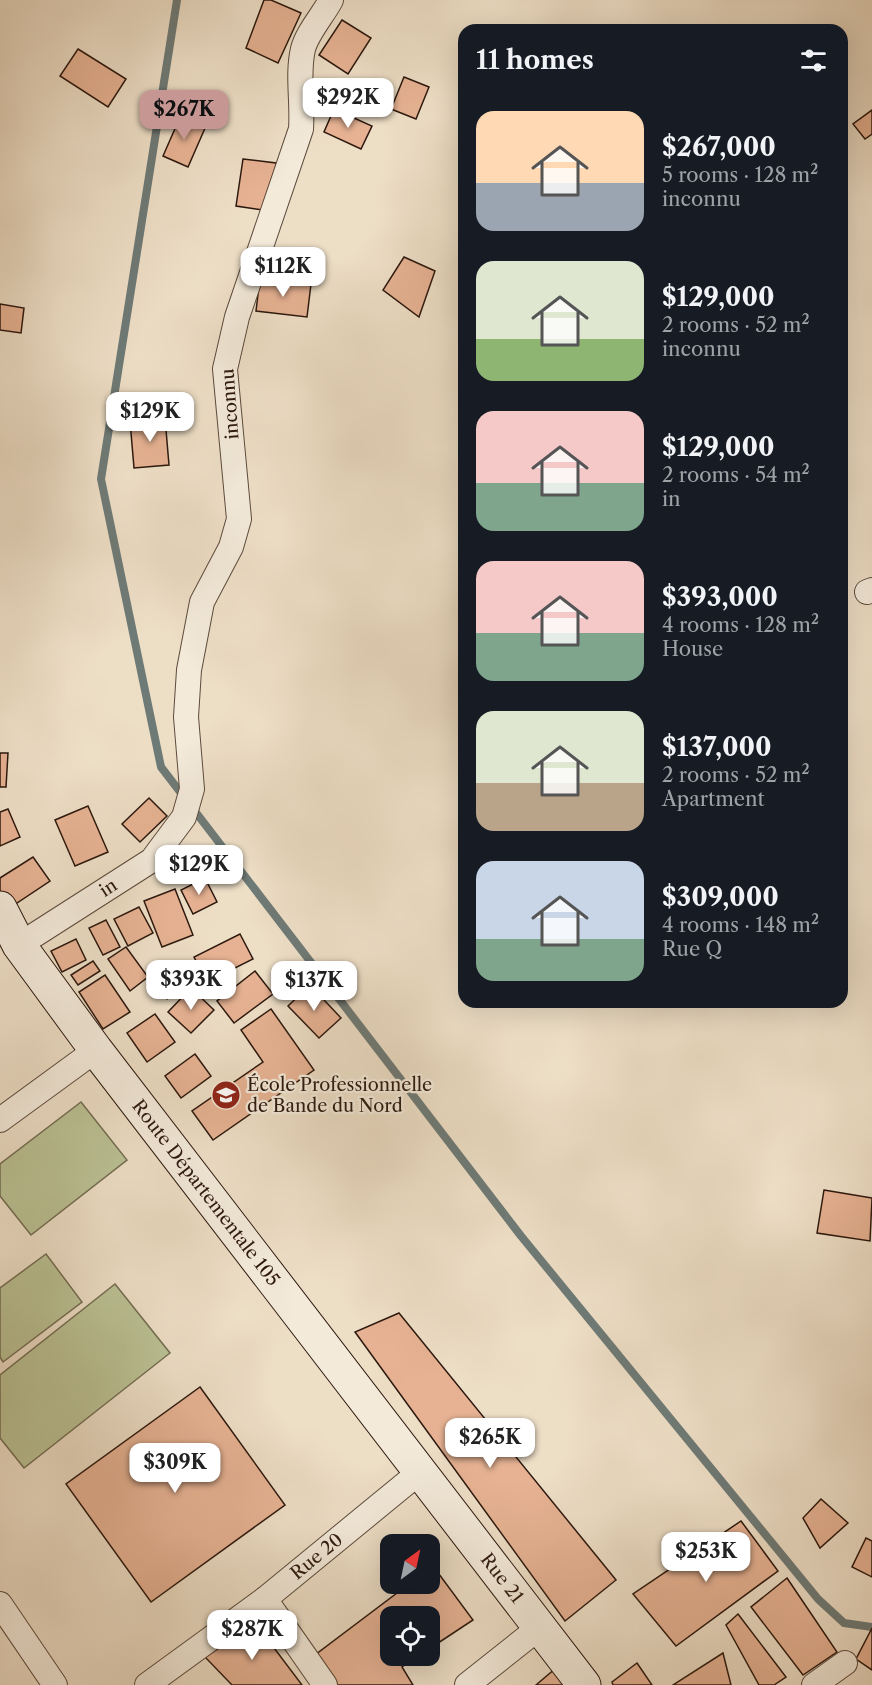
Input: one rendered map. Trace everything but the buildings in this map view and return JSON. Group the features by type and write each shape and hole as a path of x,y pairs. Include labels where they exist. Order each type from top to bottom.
{"street":[{"name":"inconnu","path":"184,817 192,789 186,717 189,670 202,602 231,547 239,519 225,369 237,317 302,129 303,100 300,71 303,47 331,0"},
{"name":"in","path":"19,945 152,860 184,817"},
{"name":"Route Départementale 105","path":"0,908 19,945 96,1050 421,1471"},
{"path":"0,1120 96,1050"},
{"name":"Rue 20","path":"147,1685 265,1599 421,1471"},
{"name":"Rue 21","path":"421,1471 584,1685"},
{"path":"265,1599 325,1685"},
{"path":"0,1604 56,1685"},
{"path":"467,1685 540,1628"},
{"path":"814,1685 845,1663"}],"green space":[{"path":"81,1102 127,1160 31,1235 0,1196 0,1164"},
{"path":"46,1254 82,1302 3,1362 0,1357 0,1288"},
{"path":"115,1284 170,1353 24,1468 0,1438 0,1375"}],"waterway":[{"path":"177,0 101,479 161,767 521,1236 818,1599 844,1623 872,1627"}],"place":[{"name":"École Professionnelle de Bande du Nord","path":"226,1095"}]}
